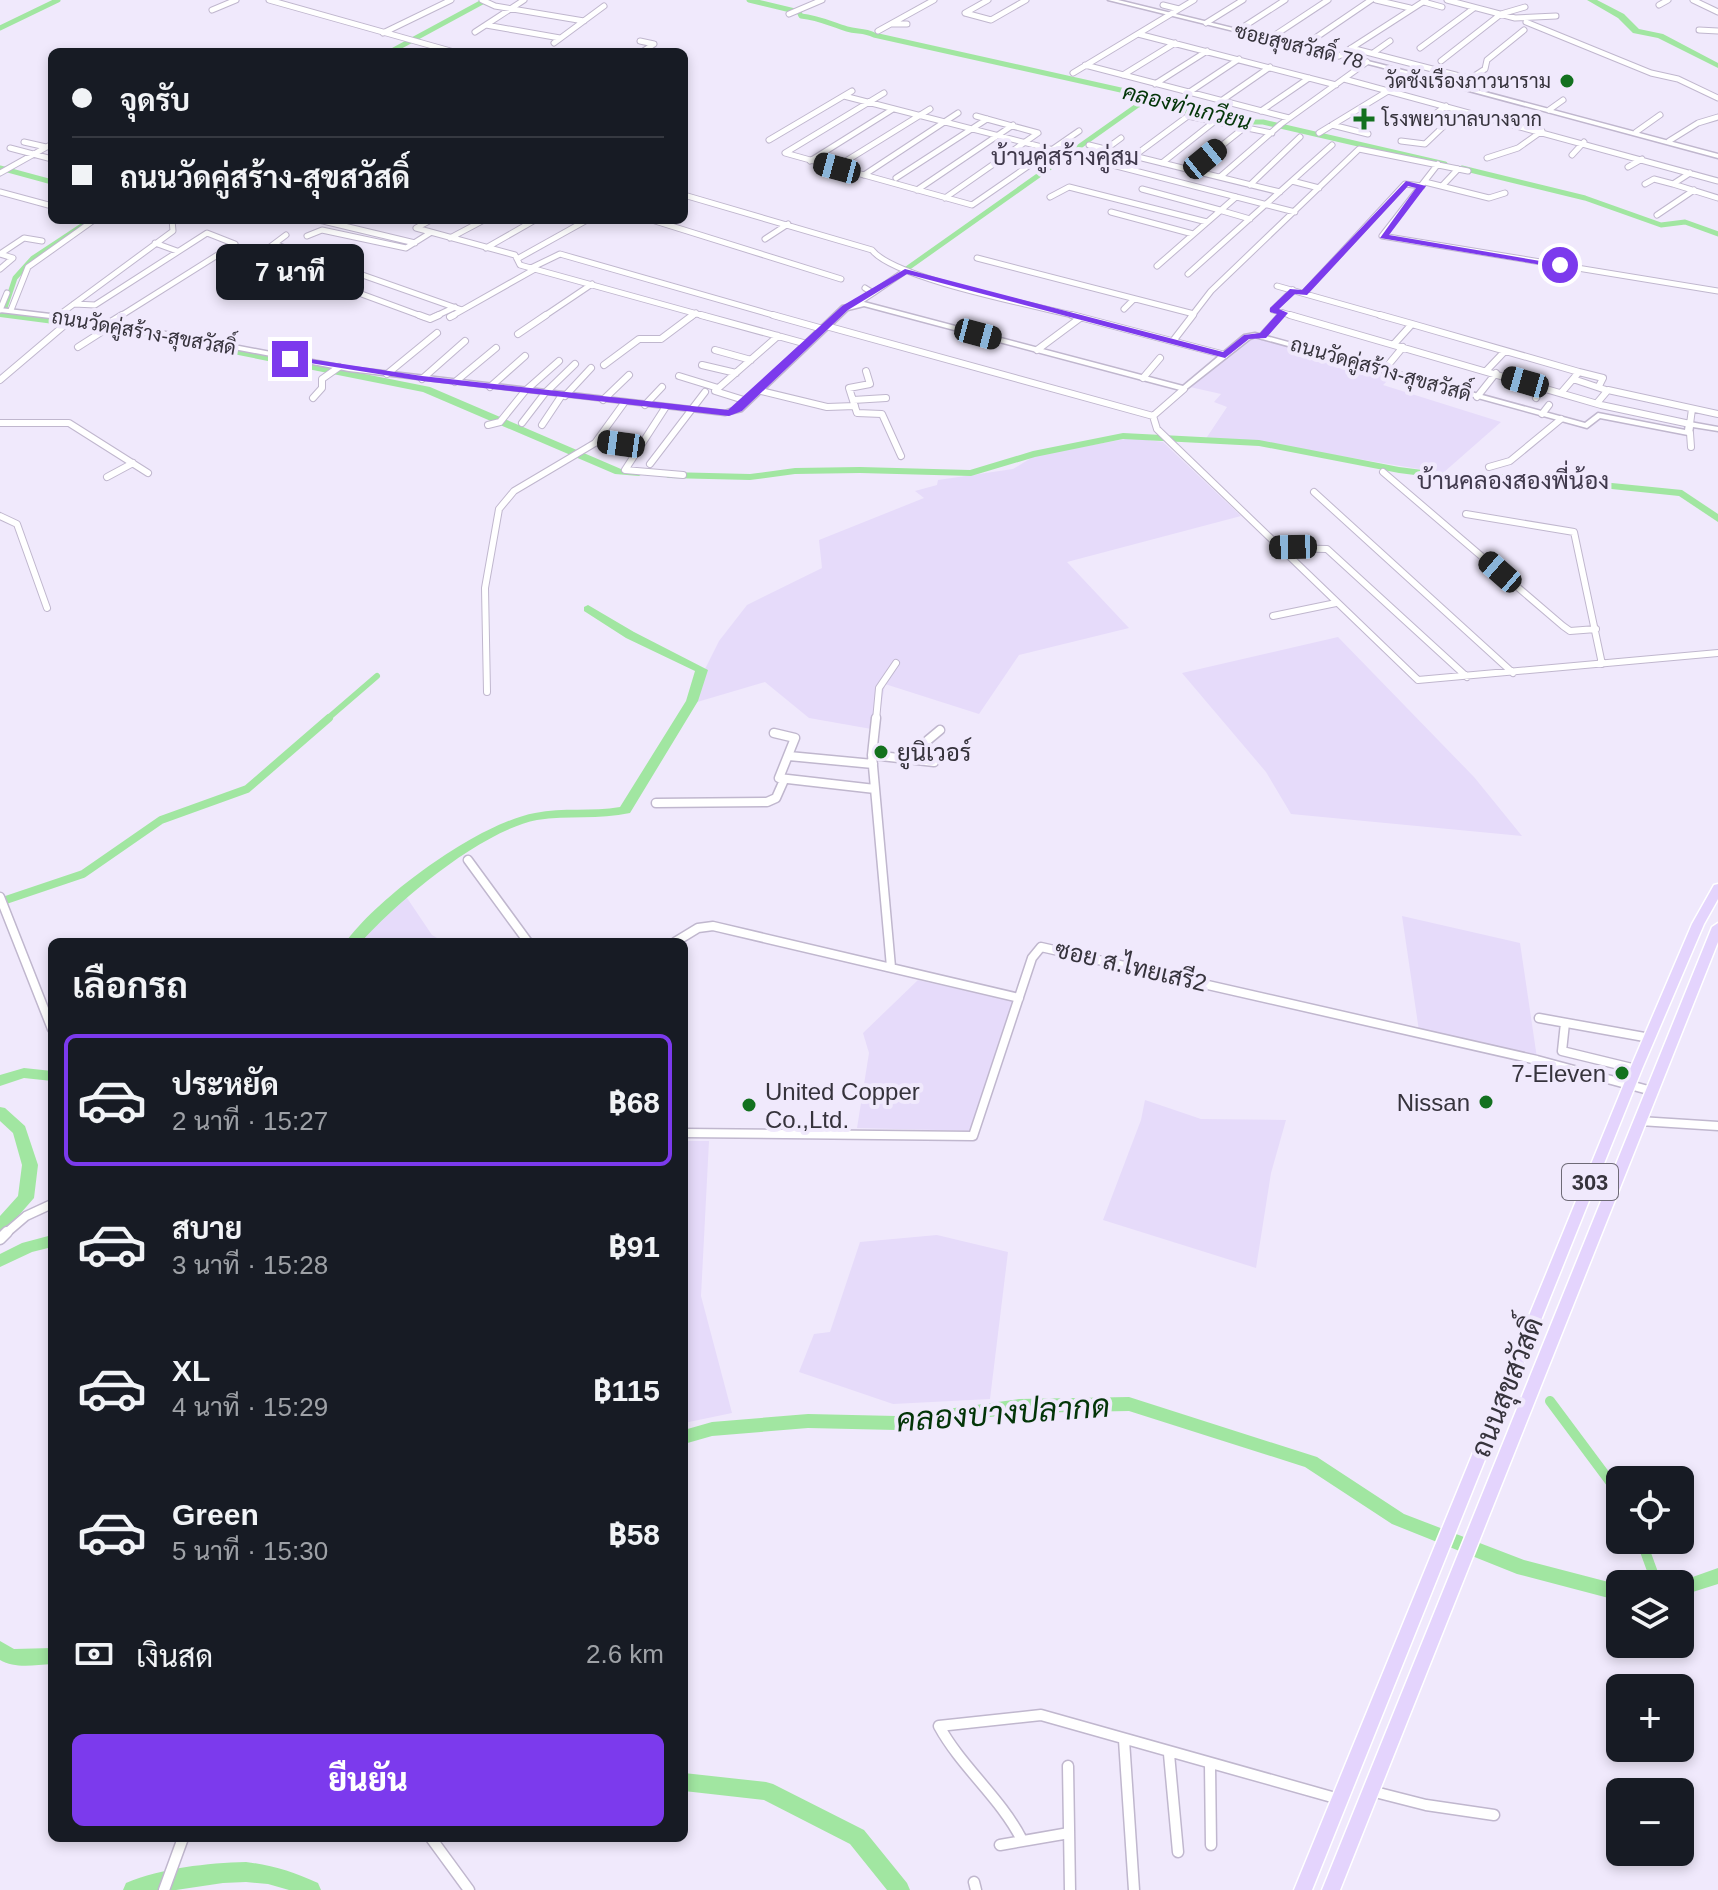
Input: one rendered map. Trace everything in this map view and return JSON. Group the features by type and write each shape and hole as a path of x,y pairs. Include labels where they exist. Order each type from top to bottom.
{"main road":[{"name":"ถนนสุขสวัสดิ์","path":"1303,1890 1629,1085 1698,924 1718,888"},
{"name":"ถนนสุขสวัสดิ์","path":"1331,1890 1718,927"}],"street":[{"path":"212,10 236,0"},
{"path":"269,0 437,48"},
{"path":"382,33 451,0"},
{"path":"475,32 524,0"},
{"path":"790,13 822,0"},
{"path":"878,31 934,0"},
{"path":"988,0 965,13 991,20 1026,0"},
{"name":"ซอยสุขสวัสดิ์ 78","path":"1111,0 1367,62 1718,156"},
{"path":"1073,73 1194,0"},
{"path":"1206,23 1243,0"},
{"path":"1237,31 1285,0"},
{"path":"1269,39 1328,0"},
{"path":"1302,47 1374,0 1412,9"},
{"path":"1447,0 1515,18 1556,16"},
{"path":"1420,48 1476,0"},
{"path":"1659,5 1668,0"},
{"path":"1693,0 1718,12"},
{"path":"485,1 512,9 584,21"},
{"path":"1339,56 1425,1 1442,7"},
{"path":"1163,5 1179,9"},
{"path":"554,43 604,6"},
{"path":"1441,61 1501,14 1525,7"},
{"path":"1526,22 1651,73 1678,79 1718,98"},
{"path":"891,24 907,24"},
{"path":"486,25 560,38"},
{"path":"1459,86 1485,69 1487,60 1524,30"},
{"path":"1699,30 1718,31"},
{"path":"1138,34 1336,85"},
{"path":"640,41 654,44 648,48"},
{"path":"1373,53 1390,41"},
{"path":"1123,75 1175,43"},
{"path":"1351,48 1471,79"},
{"path":"1155,84 1207,51"},
{"path":"1188,93 1239,59"},
{"path":"1220,177 1276,128 1367,62"},
{"path":"1085,65 1289,118"},
{"path":"1221,101 1270,67"},
{"path":"1261,111 1309,78"},
{"path":"1344,79 1718,181"},
{"path":"769,140 852,91"},
{"path":"1319,133 1388,91"},
{"path":"884,93 784,152 973,205 1079,131"},
{"path":"844,96 1295,212"},
{"path":"1430,102 1437,97"},
{"path":"1549,110 1563,100"},
{"path":"1432,116 1446,106"},
{"path":"810,161 893,109"},
{"path":"846,161 930,109"},
{"path":"1401,141 1425,144 1447,123 1421,112"},
{"path":"864,175 958,113"},
{"path":"1636,132 1660,115"},
{"path":"945,198 1038,133 976,116"},
{"path":"1134,156 1186,117 1245,127 1276,128"},
{"path":"1669,141 1698,123 1718,117"},
{"path":"896,178 987,119"},
{"path":"1162,163 1215,121"},
{"path":"917,190 1013,125"},
{"path":"1332,125 1368,134"},
{"path":"1191,170 1245,127"},
{"path":"1487,158 1518,148 1542,131"},
{"path":"1250,185 1300,137"},
{"path":"1106,149 1121,138"},
{"path":"24,142 48,146"},
{"path":"1572,155 1584,142"},
{"path":"1089,145 1280,192"},
{"path":"1188,274 1332,145"},
{"path":"1,173 48,147"},
{"path":"10,148 48,158"},
{"path":"1173,341 1218,284 1360,149 1468,171"},
{"path":"1628,167 1642,159"},
{"path":"1438,164 1382,236 1718,291"},
{"path":"1163,179 1179,167"},
{"path":"1442,186 1458,169"},
{"path":"1673,184 1690,173"},
{"path":"1645,184 1654,179 1718,198"},
{"path":"1292,181 1319,188"},
{"path":"1304,293 1405,184 1442,186 1489,198 1505,193"},
{"path":"1050,197 1069,187 1207,222"},
{"path":"1142,189 1250,219"},
{"path":"1657,215 1684,200 1694,190"},
{"path":"0,192 48,204"},
{"path":"688,196 872,250 879,259 905,271 1225,355"},
{"path":"1157,266 1236,197"},
{"path":"1111,212 1193,234"},
{"path":"4,310 28,267 88,224"},
{"path":"0,380 67,319 74,304 175,229 173,224"},
{"path":"336,224 415,243"},
{"path":"424,224 416,228 515,255 518,263 533,268 807,344"},
{"path":"450,238 476,224"},
{"path":"485,248 528,224"},
{"path":"517,259 580,224"},
{"path":"665,224 841,279"},
{"path":"765,239 788,224"},
{"path":"307,236 322,230 406,248 430,233"},
{"path":"74,304 95,305 207,233 235,244 78,347"},
{"path":"277,245 276,241 286,235"},
{"path":"0,254 24,238 42,241"},
{"path":"155,243 177,251"},
{"path":"459,309 277,245 258,256 430,319 459,309 560,254 1153,416"},
{"path":"0,254 13,260 0,269"},
{"path":"221,254 256,267"},
{"path":"977,258 1194,314"},
{"path":"778,336 716,393 747,401 845,308 905,271"},
{"path":"518,334 592,284"},
{"path":"1277,286 1603,378 1599,386"},
{"path":"865,288 873,293"},
{"path":"1273,310 1293,290"},
{"path":"4,310 7,293"},
{"path":"1124,309 1134,299"},
{"path":"856,304 1184,389"},
{"path":"1264,307 1496,373 1599,408 1606,390"},
{"path":"450,317 459,309"},
{"name":"ถนนวัดคู่สร้าง-สุขสวัสดิ์","path":"4,310 110,326 287,363 336,370 688,410 729,413 747,401"},
{"path":"604,365 639,339 661,339 696,313"},
{"path":"1262,336 1283,313"},
{"path":"1037,350 1080,318"},
{"path":"1394,344 1412,324"},
{"path":"387,374 437,333"},
{"name":"ถนนวัดคู่สร้าง-สุขสวัสดิ์","path":"1184,389 1247,337 1262,336 1587,426 1599,408 1690,428 1718,429"},
{"path":"422,379 465,341"},
{"path":"1384,370 1403,347"},
{"path":"455,382 496,348"},
{"path":"715,350 751,360"},
{"path":"1486,371 1505,351"},
{"path":"490,387 525,356"},
{"path":"1143,378 1160,358"},
{"path":"488,425 501,422 525,391 559,361"},
{"path":"522,423 545,393 575,364"},
{"path":"702,365 736,373"},
{"path":"542,425 564,395 591,368"},
{"path":"313,398 322,388 322,379 336,370"},
{"path":"866,371 870,384 850,388 858,414 882,414 901,456"},
{"path":"1561,393 1579,372"},
{"path":"1477,397 1496,373"},
{"path":"603,400 629,375"},
{"path":"679,376 718,388"},
{"path":"1573,379 1606,390 1692,409 1718,410"},
{"path":"645,405 662,387"},
{"path":"1536,398 1542,387"},
{"path":"1153,416 1184,389"},
{"path":"757,390 827,407 886,398"},
{"path":"650,464 688,410 705,392"},
{"path":"487,692 485,588 496,514 514,491 597,441 624,403"},
{"path":"1542,414 1549,405"},
{"path":"665,408 625,470 683,475"},
{"path":"1691,447 1692,409"},
{"path":"1153,416 1154,424 1170,444 1418,680 1718,653"},
{"path":"1489,467 1508,464 1530,442 1547,437 1561,419"},
{"path":"0,423 69,423 148,473"},
{"path":"597,441 621,444"},
{"path":"107,477 133,463"},
{"path":"1383,472 1563,626 1570,631 1596,629"},
{"path":"1314,492 1513,673"},
{"path":"1466,514 1574,532 1602,664"},
{"path":"0,516 17,524 47,608"},
{"path":"1276,548 1327,549 1467,677"},
{"path":"1273,616 1336,603"},
{"path":"891,967 873,760 879,688 896,663"},
{"path":"922,760 928,740 940,730"},
{"path":"774,733 794,736 779,778 875,789"},
{"path":"789,756 934,762"},
{"path":"656,803 767,802 776,798 784,780"},
{"path":"468,860 525,938"},
{"path":"2,901 48,1019"},
{"path":"682,938 698,928 713,926 1019,998"},
{"name":"ซอย ส.ไทยเสรี2","path":"688,1133 973,1136 1032,958 1039,948 1047,947 1537,1060 1652,1091"},
{"path":"1539,1018 1650,1038"},
{"path":"1562,1051 1565,1023"},
{"path":"1551,1048 1636,1069"},
{"path":"1640,1121 1718,1126"},
{"path":"0,1239 26,1216 48,1206"},
{"path":"1022,1840 1008,1813 951,1748 939,1726 1035,1714 1169,1754 1339,1799"},
{"path":"1124,1740 1134,1890"},
{"path":"1169,1754 1178,1852"},
{"path":"1210,1765 1211,1845"},
{"path":"1068,1766 1070,1890"},
{"path":"1371,1791 1426,1805 1494,1815"},
{"path":"1000,1845 1069,1833"},
{"path":"164,1890 181,1842"},
{"path":"434,1842 469,1890"}],"shaded area":[{"path":"1249,337 1394,374 1383,385 1501,422 1443,473 1280,446 1205,440 1227,407 1214,402 1221,394 1190,387"},
{"path":"1131,438 1163,442 1241,516 1067,562 1129,628 1019,655 979,714 885,684 877,730 809,718 765,682 687,705 719,641 747,605 822,568 819,540 924,498 915,491 937,485 938,480 1013,469 1036,455"},
{"path":"1338,637 1474,777 1522,836 1291,814 1266,772 1182,673"},
{"path":"405,895 437,938 360,938 364,931"},
{"path":"1402,916 1520,943 1537,1058 1419,1031"},
{"path":"918,980 1015,1002 975,1131 857,1128 869,1053 863,1033"},
{"path":"1145,1100 1201,1119 1286,1120 1271,1173 1256,1268 1103,1220 1141,1120"},
{"path":"688,1141 709,1141 701,1296 732,1413 688,1422"},
{"path":"937,1235 1008,1252 990,1399 893,1404 799,1372 814,1334 830,1332 860,1242"}],"waterway":[{"path":"0,28 58,0"},
{"path":"397,48 486,0"},
{"name":"คลองท่าเกวียน","path":"749,0 799,12 801,16 851,30 1152,97 1188,112 1221,111 1245,122 1263,122 1445,164"},
{"path":"1591,0 1621,16 1636,31 1660,36 1718,66"},
{"path":"905,270 1138,105 1157,101"},
{"path":"0,168 48,181"},
{"name":"คลองท่าเกวียน","path":"1462,168 1585,198 1661,225 1685,222 1718,234"},
{"path":"3,314 15,278 33,258 84,224"},
{"path":"0,314 138,332 426,389 619,472 639,473"},
{"path":"668,475 750,477 795,471 860,470 971,473 1033,454 1123,436 1259,443 1399,470 1446,476 1502,477 1521,486 1542,481 1572,488 1602,485 1682,493 1718,519"},
{"path":"357,938 437,868 513,823 556,814 625,810 692,701 702,670 630,635 588,609"},
{"path":"326,720 377,676"},
{"path":"0,902 83,874 161,820 247,789 329,718"},
{"path":"0,1081 24,1073 48,1076"},
{"name":"คลองบางปลากด","path":"0,1112 20,1130 30,1165 26,1198 0,1226"},
{"name":"คลองบางปลากด","path":"0,1261 28,1247 48,1242"},
{"path":"1550,1401 1606,1476"},
{"name":"คลองบางปลากด","path":"688,1436 712,1429 808,1421 896,1423 1019,1406 1129,1404 1311,1462 1398,1519 1523,1568 1606,1589"},
{"path":"1646,1554 1652,1570"},
{"name":"คลองบางปลากด","path":"1694,1584 1718,1576"},
{"name":"คลองบางปลากด","path":"0,1649 11,1657 48,1656"},
{"name":"คลองบางปลากด","path":"688,1782 766,1791 857,1837 900,1890"},
{"name":"คลองบางปลากด","path":"133,1890 200,1876 246,1872 290,1880 311,1890"}],"place":[{"name":"วัดชังเรืองภาวนาราม","path":"1567,81"},
{"name":"โรงพยาบาลบางจาก","path":"1364,119"},
{"name":"ยูนิเวอร์","path":"881,752"},
{"name":"7-Eleven","path":"1622,1073"},
{"name":"Nissan","path":"1486,1102"},
{"name":"United Copper Co.,Ltd.","path":"749,1105"}],"district":[{"name":"บ้านคู่สร้างคู่สม","path":"1065,156"},
{"name":"บ้านคลองสองพี่น้อง","path":"1513,480"}],"route":[{"path":"290,359 422,379 729,413 739,409 845,308 905,271 1225,355 1247,337 1262,336 1283,313 1273,310 1293,290 1304,293 1406,184 1422,186 1382,236 1560,265"}]}
